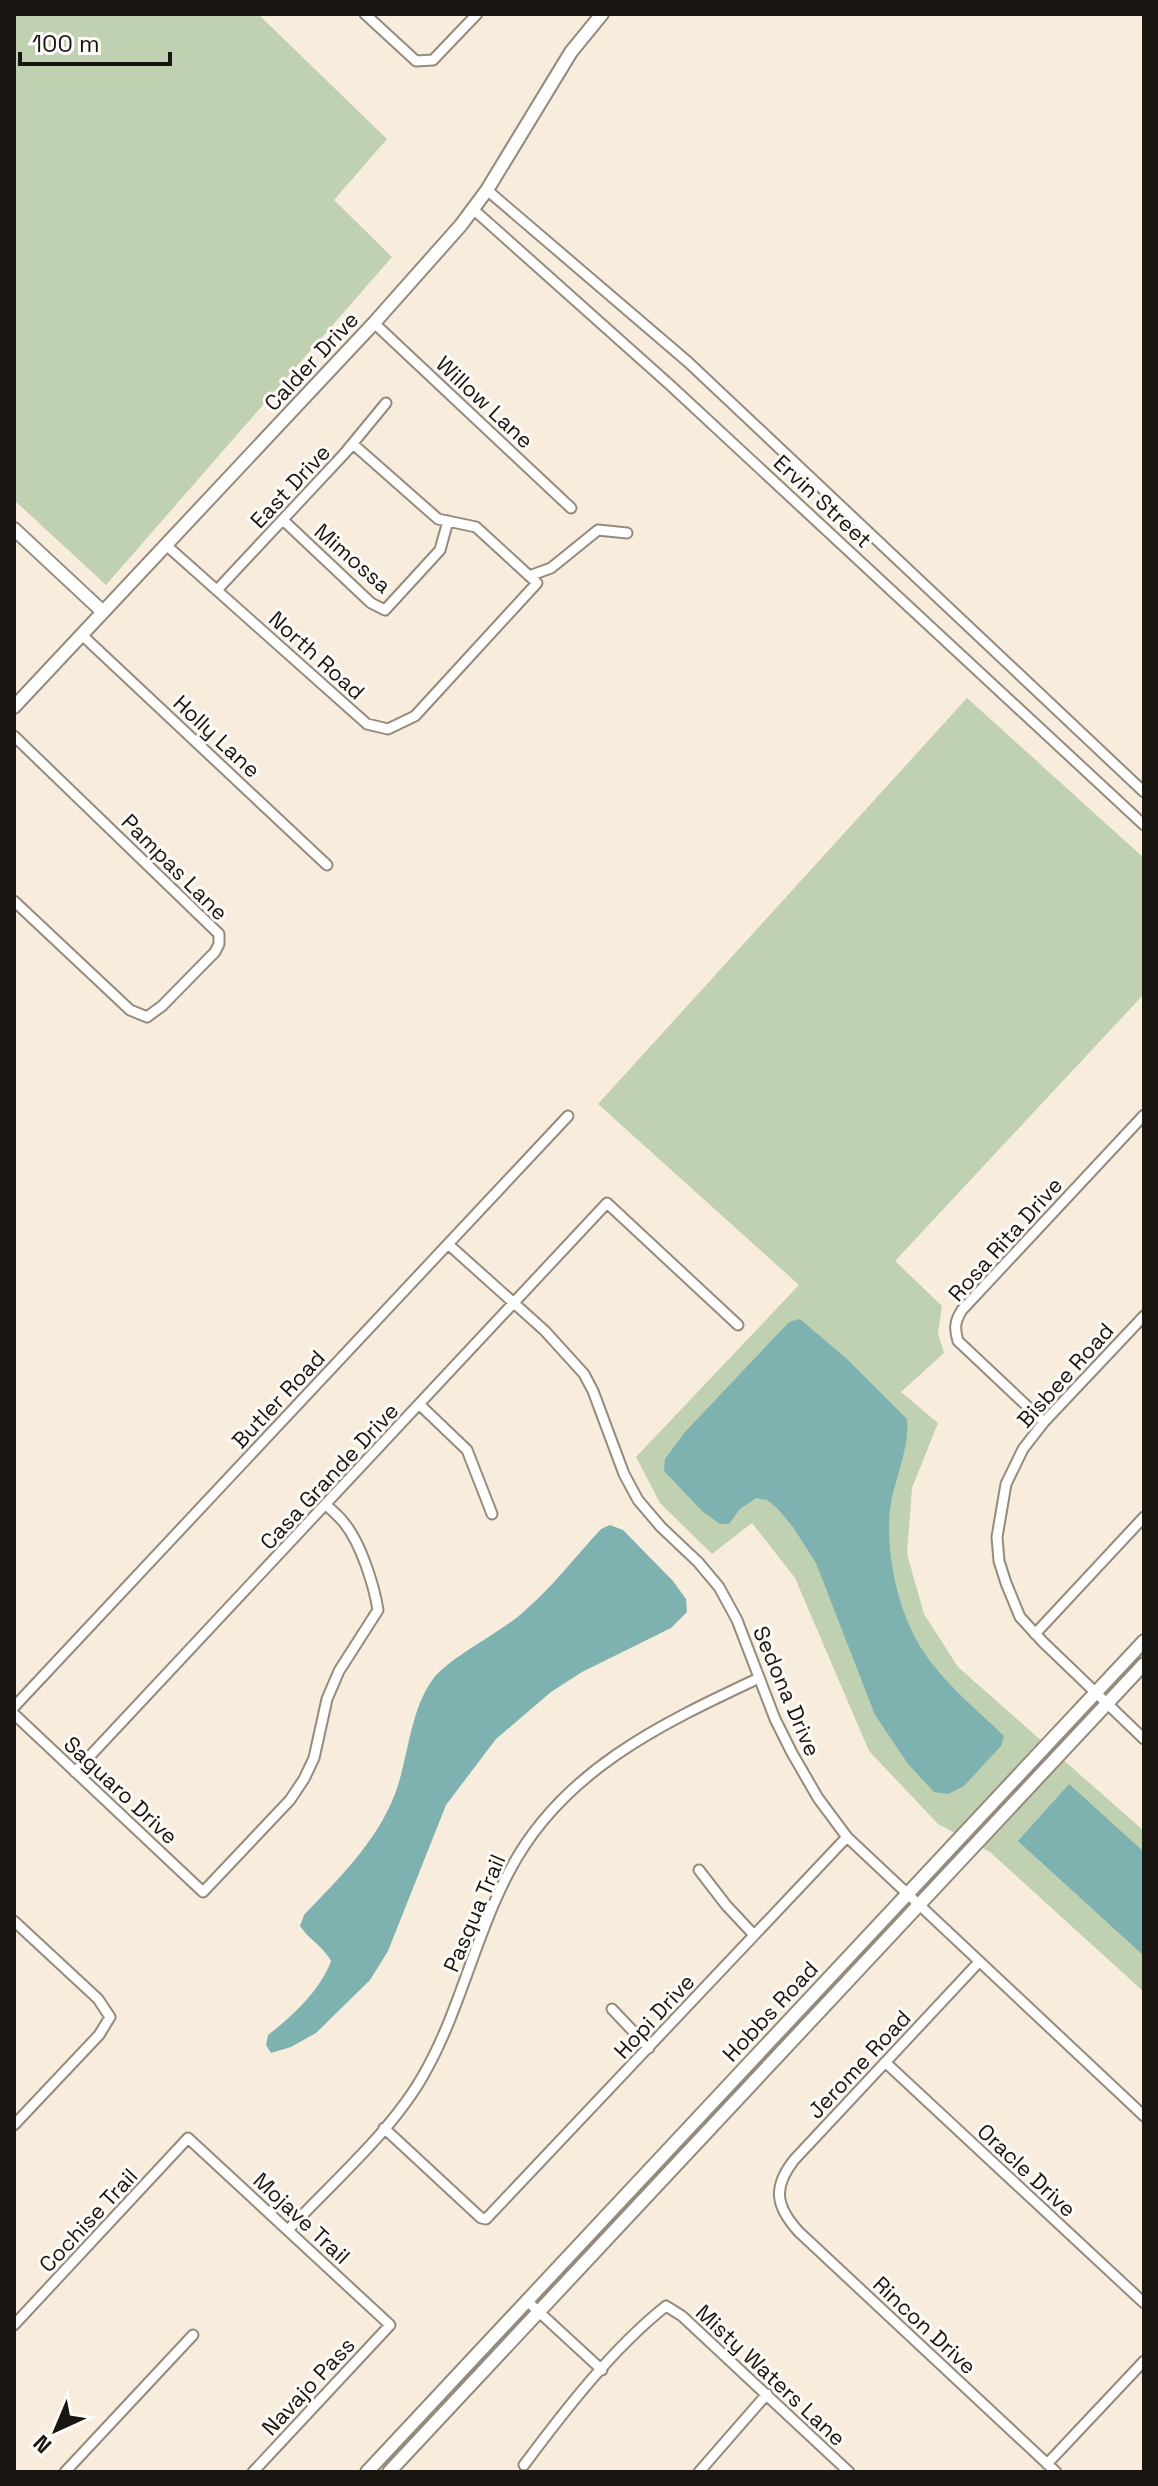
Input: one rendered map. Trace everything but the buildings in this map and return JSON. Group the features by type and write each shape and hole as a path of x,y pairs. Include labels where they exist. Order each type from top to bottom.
{"street":[{"path":"365,14 416,61 433,60 477,14"},
{"name":"Calder Drive","path":"14,707 374,323 474,210 571,52 602,14"},
{"name":"Ervin Street","path":"487,190 688,362 1144,792"},
{"name":"Ervin Street","path":"474,210 727,437 1144,825"},
{"name":"Willow Lane","path":"374,323 571,508"},
{"name":"East Drive","path":"217,590 344,454 386,403"},
{"path":"344,454 353,444 438,519 476,527 529,576 551,568 598,530 627,533"},
{"name":"Mimossa","path":"283,520 371,603 385,610 440,550 448,521"},
{"path":"14,529 103,612"},
{"name":"North Road","path":"166,545 367,724 388,729 415,716 537,583 529,576"},
{"name":"Holly Lane","path":"82,635 327,865"},
{"name":"Pampas Lane","path":"14,736 219,934 219,944 215,952 162,1006 147,1017 133,1011 14,901"},
{"name":"Rosa Rita Drive","path":"1044,1422 958,1341 956,1321 962,1310 1144,1115"},
{"name":"Butler Road","path":"14,1707 568,1116"},
{"name":"Casa Grande Drive","path":"75,1772 607,1203 738,1325"},
{"name":"Sedona Drive","path":"448,1244 545,1331 584,1374 624,1474 638,1500 719,1587 737,1620 792,1753 818,1798 847,1837 1144,2116"},
{"name":"Bisbee Road","path":"1144,1316 1044,1422 1023,1449 1006,1484 997,1537 999,1561 1013,1603 1035,1634 1144,1739"},
{"path":"420,1405 467,1450 492,1514"},
{"name":"Saguaro Drive","path":"14,1714 203,1892 290,1800 304,1779 314,1758 327,1699 351,1649 378,1610 375,1592 354,1536 326,1505"},
{"path":"1035,1634 1144,1517"},
{"name":"Hobbs Road","path":"367,2472 1144,1641"},
{"name":"Hobbs Road","path":"389,2472 1144,1664"},
{"name":"Pasqua Trail","path":"288,2230 384,2128 425,2074 508,1873 528,1838 561,1798 607,1760 652,1730 759,1678"},
{"name":"Hopi Drive","path":"384,2128 481,2218 486,2219 847,1837"},
{"path":"699,1870 754,1935"},
{"path":"14,1921 98,1999 110,2017 99,2035 16,2117"},
{"name":"Jerome Road","path":"779,2197 781,2180 794,2160 979,1962"},
{"path":"612,2009 649,2048"},
{"name":"Oracle Drive","path":"885,2062 1144,2303"},
{"name":"Mojave Trail","path":"188,2138 390,2325"},
{"name":"Cochise Trail","path":"14,2325 188,2138"},
{"name":"Rincon Drive","path":"779,2197 789,2222 799,2232 1056,2472"},
{"path":"524,2465 552,2427 602,2370 526,2300"},
{"name":"Misty Waters Lane","path":"602,2370 649,2319 666,2306 682,2316 849,2472"},
{"name":"Navajo Pass","path":"253,2472 390,2325"},
{"path":"65,2472 193,2335"},
{"path":"1047,2464 1144,2361"},
{"path":"699,2472 767,2394"},
{"path":"426,2408 439,2419"}],"green space":[{"path":"14,14 258,14 387,139 334,200 392,257 106,585 14,500"},
{"path":"967,698 1144,858 1144,994 895,1261 942,1306 938,1333 944,1353 901,1392 938,1423 912,1488 907,1554 924,1614 958,1667 1144,1831 1144,1992 990,1852 938,1824 869,1751 795,1578 752,1523 712,1554 660,1503 636,1457 799,1285 598,1104"}],"water":[{"path":"800,1319 848,1360 907,1419 906,1442 892,1498 889,1525 891,1559 898,1594 925,1654 957,1691 1004,1736 1001,1746 964,1786 948,1794 934,1792 908,1764 875,1715 816,1563 776,1507 767,1500 756,1498 740,1509 729,1524 720,1524 702,1511 664,1471 665,1459 685,1432 789,1322"},
{"path":"610,1525 623,1530 673,1581 686,1599 687,1612 671,1628 582,1672 551,1692 496,1739 446,1805 388,1951 370,1980 316,2033 291,2047 271,2053 266,2045 268,2035 305,2002 331,1961 300,1926 304,1915 356,1859 387,1812 400,1780 419,1706 433,1679 451,1662 532,1605 601,1529"},
{"path":"1069,1784 1144,1852 1144,1956 1018,1841"}]}
